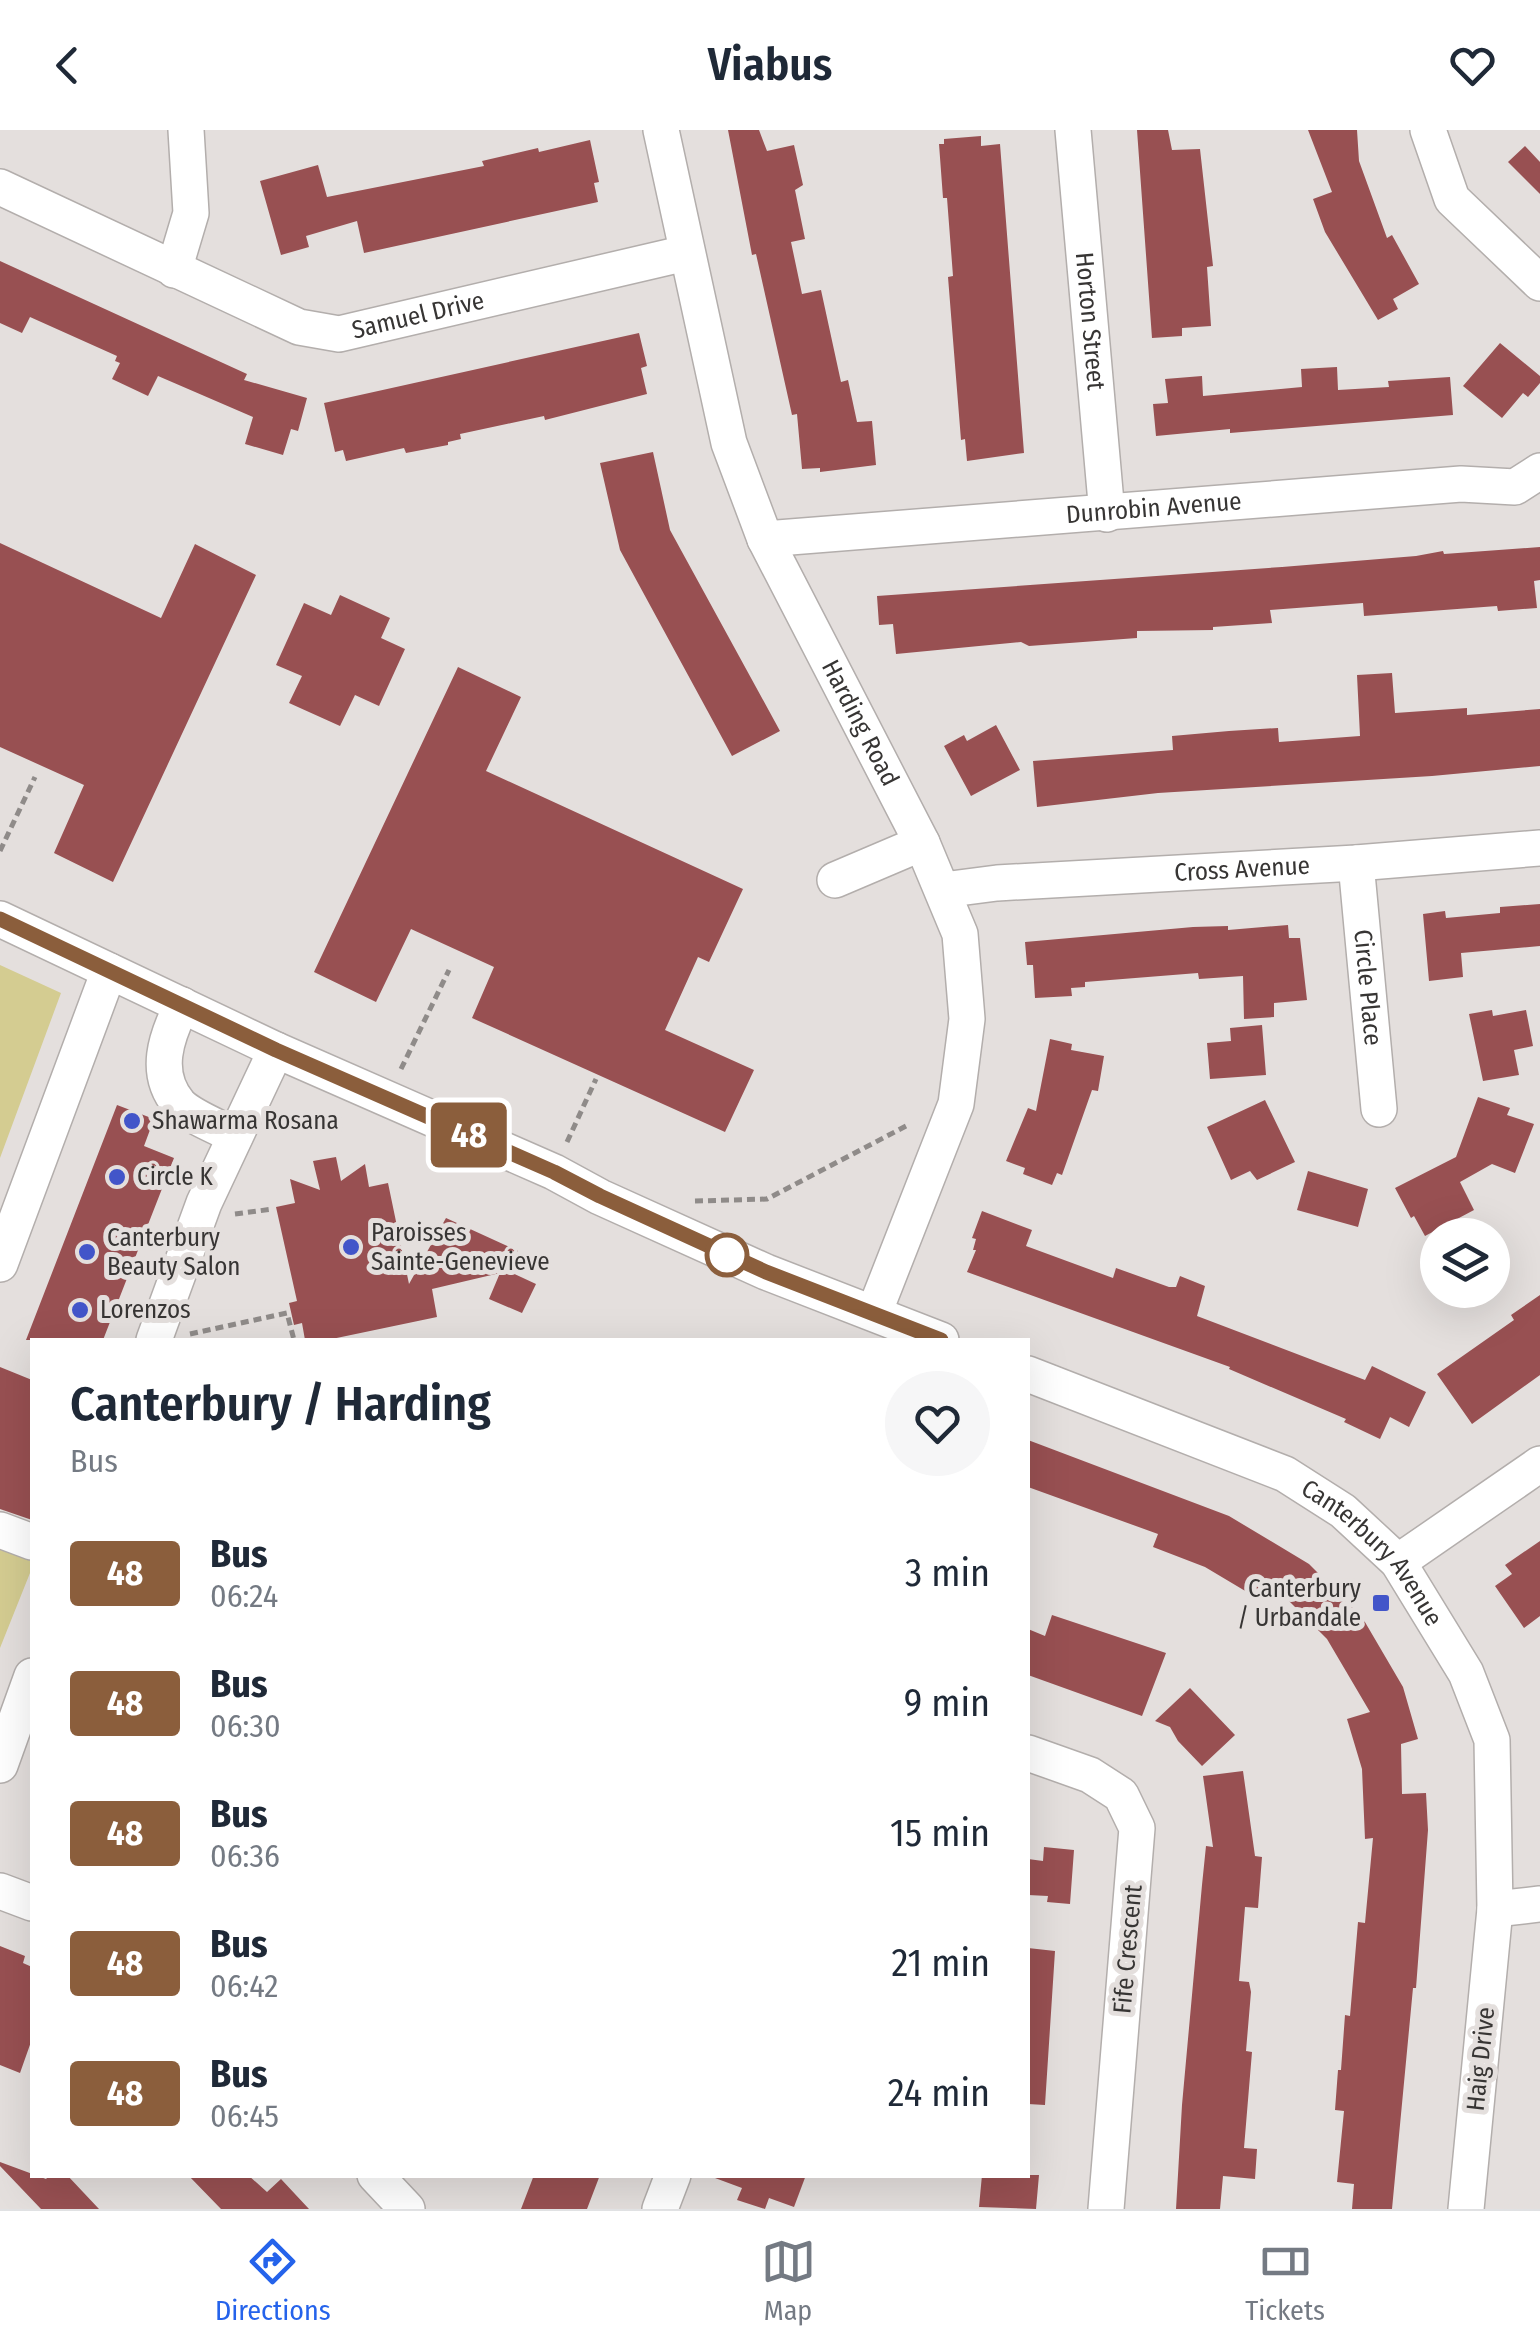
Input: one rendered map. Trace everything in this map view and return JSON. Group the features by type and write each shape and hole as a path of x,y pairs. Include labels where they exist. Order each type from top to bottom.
{"street":[{"path":"174,270 191,213 186,130"},
{"name":"Harding Road","path":"661,130 730,442 765,539 922,843 960,934 967,1019 956,1104 874,1313"},
{"name":"Horton Street","path":"1074,130 1107,514"},
{"path":"1428,130 1452,199 1540,283"},
{"name":"Samuel Drive","path":"0,187 299,327 339,334 686,254"},
{"name":"Dunrobin Avenue","path":"765,539 1461,484 1514,486 1540,471"},
{"path":"835,880 922,843"},
{"name":"Cross Avenue","path":"944,890 997,883 1356,863 1540,848"},
{"name":"Circle Place","path":"1356,863 1380,1110"},
{"path":"0,920 766,1272 936,1338"},
{"path":"0,1264 110,971"},
{"path":"182,1005 166,1038 164,1072 180,1105 235,1136"},
{"path":"155,1338 204,1203 276,1050"},
{"name":"Canterbury Avenue","path":"1030,1375 1285,1474 1343,1511 1398,1562 1466,1673 1492,1740 1496,1909"},
{"path":"1398,1562 1540,1464"},
{"path":"0,1530 30,1541"},
{"path":"0,1765 10,1708 30,1679"},
{"name":"Fife Crescent","path":"1030,1754 1090,1776 1121,1795 1138,1828 1106,2209"},
{"path":"0,1891 30,1902"},
{"path":"1496,1909 1540,1904"},
{"name":"Haig Drive","path":"1466,2209 1496,1909"},
{"path":"377,2178 407,2209"},
{"path":"660,2209 671,2178"}],"path":[{"path":"0,851 35,777"},
{"path":"387,1099 448,970"},
{"path":"554,1172 596,1079"},
{"path":"695,1201 767,1198 908,1126"},
{"path":"235,1214 273,1209"},
{"path":"190,1334 287,1314 293,1338"}],"shaded area":[{"path":"0,965 61,993 0,1158"},
{"path":"0,1544 30,1555 30,1573 0,1648"}],"building":[{"path":"728,130 759,130 767,151 794,145 803,185 795,190 805,239 791,242 802,294 821,290 841,382 848,380 857,422 872,421 876,465 820,472 820,468 802,469 797,414 792,415 756,254 752,255"},
{"path":"1137,130 1168,130 1172,150 1200,149 1213,266 1207,267 1211,326 1182,328 1182,336 1152,338"},
{"path":"1308,130 1357,130 1359,161 1387,238 1392,235 1419,284 1393,299 1398,309 1378,320 1325,232 1313,199 1332,192"},
{"path":"981,136 981,146 1000,144 1024,453 967,461 965,439 961,440 948,277 953,276 939,144 944,144 944,139"},
{"path":"590,140 599,182 594,183 598,202 364,253 357,221 306,236 309,247 281,255 260,181 318,165 327,197 484,166 482,161 538,148 539,152"},
{"path":"1525,146 1540,162 1540,194 1508,162"},
{"path":"0,261 247,374 244,380 307,398 298,431 291,429 283,455 245,444 253,417 158,376 148,396 112,379 120,363 115,361 117,356 30,317 22,333 0,323"},
{"path":"639,333 647,366 641,368 647,394 545,420 544,416 460,434 461,439 448,445 406,453 404,448 346,461 343,450 335,452 324,403"},
{"path":"1500,343 1540,376 1540,383 1528,397 1523,393 1502,418 1463,386"},
{"path":"1337,367 1338,390 1389,387 1388,381 1450,377 1453,415 1156,436 1153,404 1168,403 1165,379 1202,376 1203,396 1302,387 1301,369"},
{"path":"653,452 670,530 780,731 732,756 620,550 600,463"},
{"path":"0,543 161,618 195,544 256,575 113,882 54,853 84,785 0,747"},
{"path":"1540,547 1540,580 1534,581 1537,608 1498,611 1497,606 1364,616 1363,603 1270,610 1272,623 1213,630 1137,631 1137,638 1029,646 1021,642 896,654 893,624 879,625 877,596 1282,567 1443,551 1444,554"},
{"path":"340,595 390,618 381,638 405,649 379,706 355,695 340,726 289,703 302,676 276,665 304,603 331,615"},
{"path":"458,667 521,697 486,771 743,889 709,962 698,957 665,1030 754,1070 725,1132 472,1018 494,967 411,929 376,1002 314,972"},
{"path":"1392,673 1395,713 1467,708 1467,715 1540,709 1540,766 1158,793 1037,807 1033,761 1173,750 1172,736 1229,731 1278,728 1279,742 1360,736 1357,675"},
{"path":"996,725 1020,770 971,796 944,746 964,735 967,741"},
{"path":"1540,904 1540,946 1461,953 1463,977 1429,981 1423,914 1445,911 1446,918 1500,913 1500,907"},
{"path":"1288,925 1289,938 1300,938 1307,1000 1274,1003 1274,1017 1244,1019 1243,976 1199,979 1198,973 1085,982 1085,987 1071,988 1072,996 1035,998 1033,965 1027,965 1025,942 1193,927 1228,926 1228,930"},
{"path":"1492,1010 1493,1016 1526,1010 1533,1046 1514,1050 1519,1075 1483,1081 1469,1014"},
{"path":"1262,1025 1266,1075 1210,1079 1207,1043 1231,1041 1230,1028"},
{"path":"1050,1039 1072,1044 1071,1050 1104,1056 1098,1091 1092,1090 1062,1175 1057,1173 1052,1185 1023,1174 1025,1168 1006,1161 1028,1108 1036,1111"},
{"path":"1478,1097 1510,1108 1507,1115 1534,1124 1515,1173 1492,1164 1460,1182 1474,1210 1459,1218 1420,1218 1420,1227 1395,1188 1456,1157"},
{"path":"1265,1100 1295,1162 1257,1180 1250,1171 1231,1180 1207,1127"},
{"path":"117,1105 154,1119 144,1146 174,1158 104,1338 26,1340"},
{"name":"Paroisses Sainte-Genevieve","path":"336,1157 341,1181 365,1164 369,1187 388,1183 409,1284 446,1218 518,1251 508,1271 536,1284 522,1313 489,1299 500,1273 432,1289 437,1317 337,1338 305,1338 302,1323 294,1325 289,1303 297,1301 276,1207 295,1203 290,1179 320,1190 313,1161"},
{"path":"1308,1171 1368,1189 1358,1227 1297,1210"},
{"path":"982,1211 1032,1230 1026,1246 1113,1278 1116,1268 1169,1287 1176,1287 1180,1276 1205,1286 1197,1316 1365,1380 1372,1366 1426,1392 1409,1427 1390,1417 1380,1439 1344,1422 1346,1419 1230,1367 967,1272 976,1250 976,1239 972,1238"},
{"path":"1540,1295 1540,1375 1472,1424 1437,1374 1514,1320 1511,1315"},
{"path":"0,1367 30,1379 30,1519 0,1509"},
{"path":"1030,1441 1229,1516 1309,1564 1362,1617 1403,1687 1418,1739 1401,1744 1402,1794 1426,1793 1428,1830 1392,2209 1352,2209 1354,2184 1337,2182 1344,2111 1335,2110 1338,2070 1345,2015 1350,2016 1358,1922 1365,1923 1373,1838 1365,1839 1362,1769 1347,1719 1370,1712 1327,1639 1268,1580 1257,1598 1205,1567 1153,1547 1158,1534 1030,1488"},
{"path":"1540,1541 1540,1616 1524,1628 1495,1586 1512,1574 1505,1565"},
{"path":"1052,1615 1166,1653 1142,1716 1030,1676 1030,1630 1045,1636"},
{"path":"1190,1688 1235,1735 1202,1766 1170,1727 1155,1721"},
{"path":"1243,1771 1255,1856 1262,1857 1258,1908 1245,1907 1239,1981 1249,1982 1251,1992 1246,2051 1252,2052 1244,2148 1257,2149 1255,2179 1223,2176 1220,2209 1176,2209 1202,1885 1206,1846 1213,1847 1203,1776"},
{"path":"1044,1847 1074,1850 1070,1904 1047,1902 1048,1896 1030,1895 1030,1859 1043,1861"},
{"path":"0,1946 25,1956 23,1963 30,1966 30,2045 20,2073 0,2065"},
{"path":"1030,1948 1055,1951 1045,2105 1030,2104"},
{"path":"0,2162 30,2173 30,2178 70,2178 99,2209 41,2209"},
{"path":"1039,2175 1036,2209 979,2207 982,2178"},
{"path":"191,2178 251,2178 267,2192 281,2179 309,2209 221,2209"},
{"path":"533,2178 599,2178 587,2209 521,2209"},
{"path":"715,2178 805,2178 794,2207 769,2198 765,2209 737,2200 742,2188"}],"bus line":[{"name":"48","path":"0,919 276,1050 554,1172 766,1272 936,1338"}],"place":[{"name":"Shawarma Rosana","path":"132,1121"},
{"name":"Circle K","path":"117,1177"},
{"name":"Paroisses Sainte-Genevieve","path":"351,1247"},
{"name":"Canterbury Beauty Salon","path":"87,1252"},
{"name":"Lorenzos","path":"80,1310"},
{"name":"Canterbury / Urbandale","path":"1381,1603"}]}
